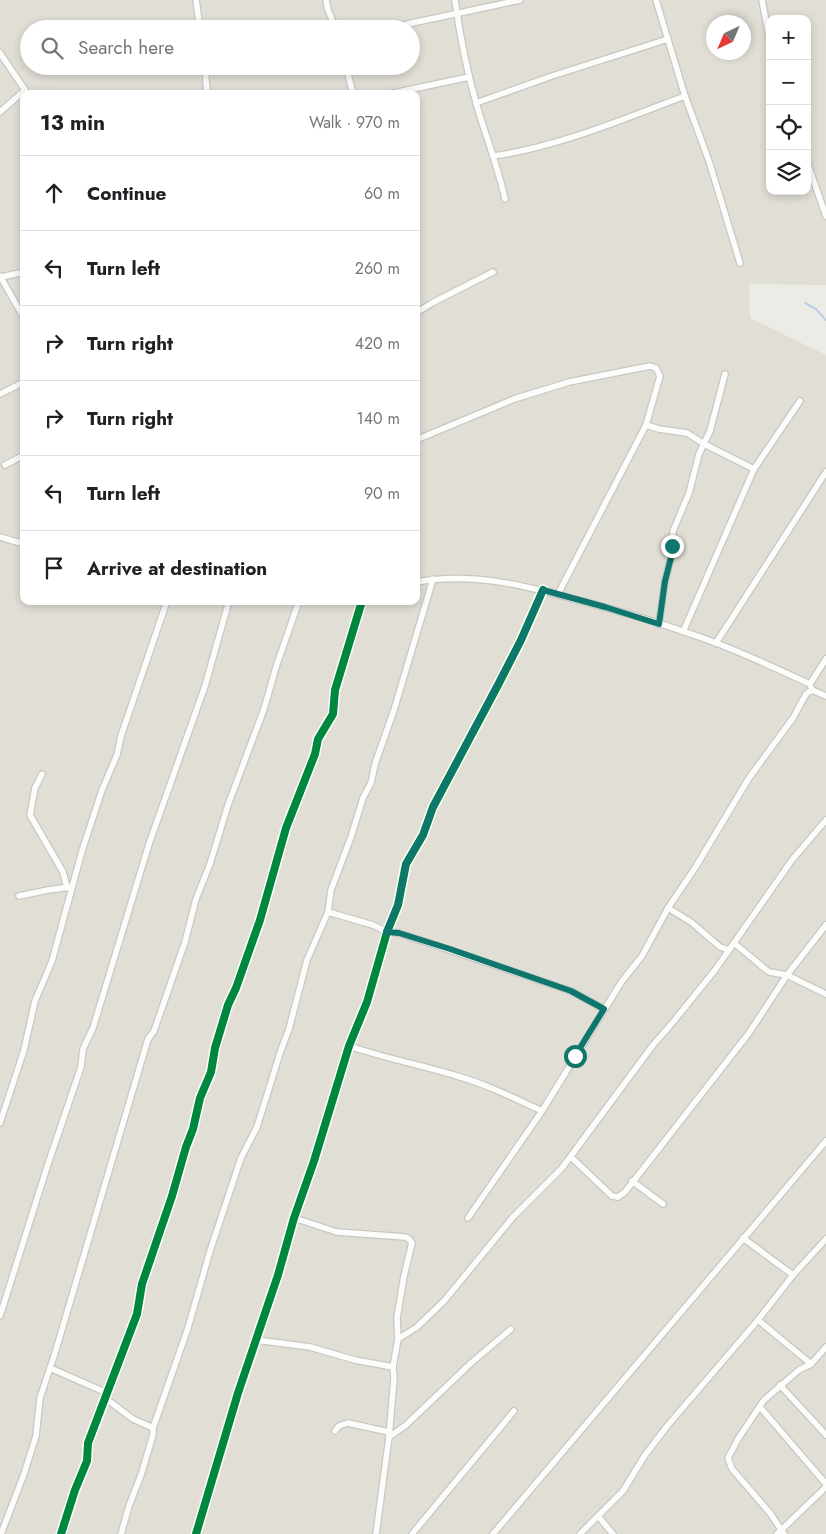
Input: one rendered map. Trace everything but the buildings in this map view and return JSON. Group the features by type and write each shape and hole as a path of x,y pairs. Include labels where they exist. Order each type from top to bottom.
{"street":[{"path":"196,0 199,20"},
{"path":"326,0 332,20"},
{"path":"455,0 469,77 498,170 504,199"},
{"path":"420,22 520,0"},
{"path":"656,0 685,96 709,161 740,263"},
{"path":"762,0 766,21"},
{"path":"476,103 668,38"},
{"path":"0,53 25,90"},
{"path":"206,75 207,90"},
{"path":"348,75 352,90"},
{"path":"408,90 469,77"},
{"path":"493,156 522,152 548,145 685,96"},
{"path":"0,112 20,97"},
{"path":"811,173 826,216"},
{"path":"420,310 472,281 493,272"},
{"path":"20,273 0,277 20,311"},
{"path":"420,438 514,399 569,382 650,366 656,368 660,376 646,425 558,594"},
{"path":"659,624 665,581 672,554 674,527 689,493 698,459 710,432 724,374"},
{"path":"0,394 20,384"},
{"path":"683,632 754,468 800,401"},
{"path":"646,425 687,434 754,468"},
{"path":"5,465 20,457"},
{"path":"716,643 826,472"},
{"path":"0,537 20,543"},
{"path":"121,1534 144,1466 153,1428 185,1336 210,1251 241,1158 258,1127 281,1050 290,1029 307,960 328,912 331,890 363,798 371,783 375,764 394,710 433,579"},
{"path":"420,581 433,579 489,580 522,584 605,607 716,643 811,687 826,696"},
{"path":"196,1534 349,1046 368,1002 386,932 398,904 406,864 423,835 433,807 521,640 543,590"},
{"path":"0,1122 24,1050 35,1001 52,961 70,888 102,790 117,755 121,736 166,605"},
{"path":"0,1316 78,1076 83,1049 93,1028 149,844 205,686 228,605"},
{"path":"1,1534 36,1436 40,1398 148,1039 154,1031 185,942 196,899 264,708 298,605"},
{"path":"61,1534 74,1490 85,1466 88,1443 137,1314 144,1277 172,1196 186,1147 194,1129 200,1098 211,1072 215,1048 228,1004 236,988 260,920 286,828 318,739 333,714 335,690 361,605"},
{"path":"468,1218 542,1111 622,981 642,956 668,908 700,860 761,760 793,718 826,659"},
{"path":"42,774 35,788 30,815 70,888"},
{"path":"398,1339 417,1327 444,1301 502,1229 562,1168 653,1045 729,950 792,860 826,820"},
{"path":"19,896 70,888"},
{"path":"668,908 690,922 720,947 729,950"},
{"path":"328,912 372,925 386,932 399,933 563,988 604,1009"},
{"path":"571,1157 615,1197 625,1192 749,1033 786,975 826,926"},
{"path":"734,943 769,972 786,975 826,994"},
{"path":"349,1046 382,1057 456,1075 490,1087 542,1111"},
{"path":"493,1534 826,1141"},
{"path":"632,1181 663,1204"},
{"path":"294,1218 337,1232 405,1237 411,1240 412,1250 404,1276 397,1318 398,1339 393,1367 394,1378 389,1434 376,1534"},
{"path":"743,1238 793,1275"},
{"path":"580,1534 623,1491 645,1455 668,1425 758,1320 793,1275 826,1239"},
{"path":"758,1320 812,1364"},
{"path":"335,1431 339,1426 348,1423 389,1434 406,1425 471,1363 511,1329"},
{"path":"256,1340 310,1348 355,1360 393,1367"},
{"path":"760,1407 826,1485 781,1533 770,1513 732,1469 728,1458 738,1439 764,1400 799,1370 812,1364 826,1347"},
{"path":"50,1368 106,1396 133,1419 153,1428"},
{"path":"780,1385 826,1435"},
{"path":"412,1534 514,1411"},
{"path":"598,1516 613,1534"}],"shaded area":[{"path":"0,0 826,0 826,285 749,284 750,318 826,355 826,1534 0,1534"}],"waterway":[{"path":"805,303 816,309 826,320"}],"cycle path":[{"path":"196,1534 238,1393 278,1275 294,1218 314,1161 349,1046 367,1002 387,932 398,905 406,864 423,835 433,807 521,640 543,590"},
{"path":"61,1534 75,1490 87,1461 88,1443 137,1314 142,1284 193,1129 200,1098 211,1072 215,1048 228,1005 260,920 286,828 315,754 318,739 333,714 335,690 361,605"}],"route":[{"path":"575,1056 604,1009 571,991 450,949 399,933 386,932 398,904 406,864 423,835 433,807 498,686 543,590 659,624 672,546"}]}
